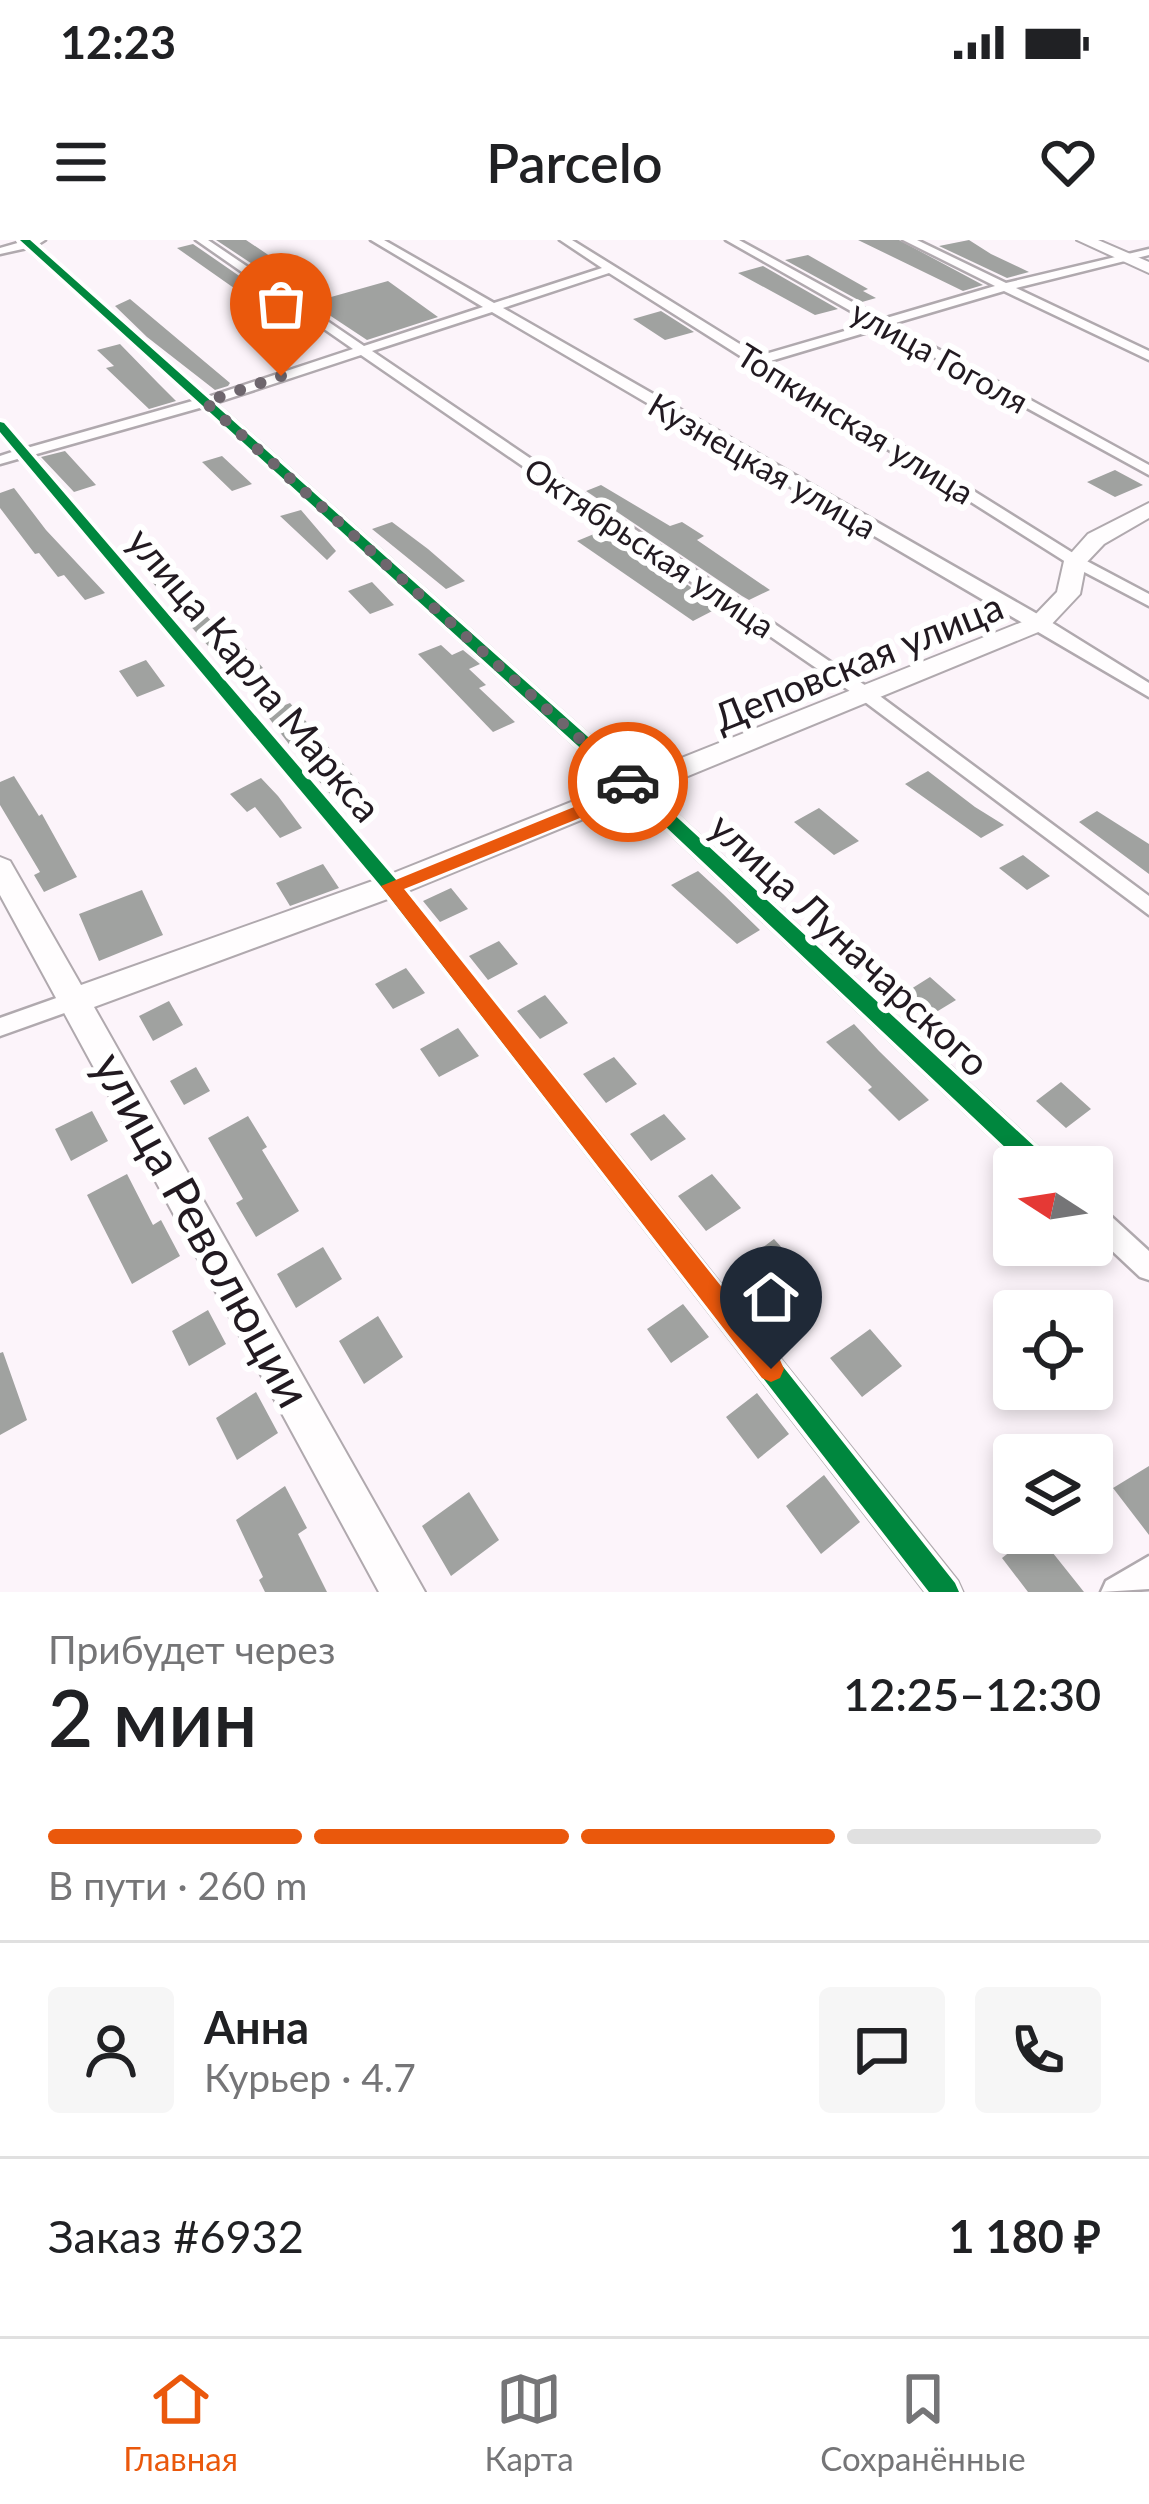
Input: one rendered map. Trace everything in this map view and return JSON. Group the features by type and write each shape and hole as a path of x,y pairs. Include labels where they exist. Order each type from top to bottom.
{"street":[{"name":"Октябрьская улица","path":"200,240 862,692 1149,908"},
{"name":"Кузнецкая улица","path":"376,240 1040,623 1149,692"},
{"name":"Топкинская улица","path":"565,240 1076,561 1149,601"},
{"name":"улица Гоголя","path":"731,240 1149,471"},
{"path":"908,240 1149,356"},
{"path":"1085,240 1149,268"},
{"path":"0,250 33,241"},
{"name":"улица Луначарского","path":"33,241 636,789 1018,1146"},
{"path":"757,361 1004,287 1149,252"},
{"path":"0,460 205,402 613,268"},
{"name":"улица Карла Маркса","path":"0,425 391,886 946,1592"},
{"name":"Деповская улица","path":"0,1028 391,886 1040,623 1068,594 1076,561 1096,539 1149,509"},
{"name":"улица Революции","path":"0,868 403,1592"},
{"path":"1113,1235 1149,1268"},
{"path":"1118,1592 1149,1571"}],"building":[{"path":"216,240 246,240 331,297 388,281 438,317 367,340"},
{"path":"858,240 899,240 983,285 963,291"},
{"path":"969,240 1029,272 1007,278 939,246"},
{"path":"193,244 322,333 305,338 177,248"},
{"path":"808,255 876,298 862,302 785,260"},
{"path":"763,266 838,309 815,315 738,273"},
{"path":"130,299 228,386 215,390 147,337 115,306"},
{"path":"661,311 694,332 665,340 633,319"},
{"path":"120,344 176,401 149,409 106,368 114,366 97,350"},
{"path":"65,451 96,485 74,492 41,457"},
{"path":"222,456 252,484 232,491 202,462"},
{"path":"1115,470 1143,485 1115,497 1087,482"},
{"path":"601,485 670,526 682,522 704,536 697,540 770,590 749,600 742,596 586,491"},
{"path":"14,488 105,593 85,600 64,575 58,577 35,554 0,508 0,493"},
{"path":"301,510 336,551 327,560 280,516"},
{"path":"392,522 465,581 446,589 372,529"},
{"path":"606,529 720,607 693,621 577,541"},
{"path":"170,575 222,633 230,630 263,668 242,676 222,652 216,655 152,582"},
{"path":"372,582 394,605 370,614 348,591"},
{"path":"441,645 452,655 463,650 480,664 469,669 486,685 479,688 515,722 493,732 418,654"},
{"path":"146,660 165,686 137,697 119,671"},
{"path":"290,703 365,790 337,802 305,765 265,713"},
{"path":"928,771 1004,825 981,838 905,784"},
{"path":"14,776 39,816 42,814 77,877 44,892 34,875 40,872 0,805 0,782"},
{"path":"261,778 302,828 280,838 255,807 247,812 230,794"},
{"path":"819,808 859,841 834,855 794,822"},
{"path":"1097,811 1149,844 1149,874 1079,822"},
{"path":"1023,855 1050,876 1027,890 999,868"},
{"path":"323,864 339,888 290,906 276,883"},
{"path":"698,871 760,930 737,944 671,885"},
{"path":"451,888 468,909 440,922 423,901"},
{"path":"142,890 163,935 99,961 79,914"},
{"path":"499,941 518,964 488,980 469,956"},
{"path":"406,968 425,993 393,1009 375,984"},
{"path":"930,977 956,1000 928,1017 903,994"},
{"path":"545,995 568,1023 540,1039 517,1011"},
{"path":"169,1001 183,1025 153,1041 139,1016"},
{"path":"854,1024 929,1100 899,1121 826,1042"},
{"path":"458,1028 479,1056 439,1077 420,1049"},
{"path":"614,1057 637,1084 606,1103 583,1074"},
{"path":"196,1067 210,1091 184,1105 170,1081"},
{"path":"1061,1082 1091,1109 1066,1128 1036,1101"},
{"path":"92,1111 108,1141 71,1161 55,1129"},
{"path":"664,1114 686,1139 651,1161 630,1134"},
{"path":"248,1116 267,1147 262,1150 299,1211 256,1237 236,1203 243,1199 208,1138"},
{"path":"127,1174 153,1225 161,1220 180,1256 132,1284 87,1195"},
{"path":"712,1174 741,1208 706,1231 678,1196"},
{"path":"774,1239 808,1277 772,1304 739,1265"},
{"path":"323,1247 342,1279 296,1308 277,1274"},
{"path":"683,1304 709,1337 671,1363 647,1329"},
{"path":"208,1310 226,1344 189,1366 172,1331"},
{"path":"378,1316 403,1357 364,1384 339,1341"},
{"path":"870,1329 902,1366 862,1397 830,1358"},
{"path":"0,1353 27,1420 0,1435"},
{"path":"256,1392 278,1433 237,1460 216,1418"},
{"path":"757,1393 789,1434 758,1459 726,1417"},
{"path":"1149,1466 1149,1535 1113,1488"},
{"path":"824,1475 860,1522 821,1554 786,1506"},
{"path":"285,1486 307,1528 298,1534 327,1592 265,1592 259,1580 263,1577 236,1520"},
{"path":"469,1492 499,1540 451,1576 422,1526"},
{"path":"1054,1554 1084,1592 1028,1592 1002,1558"}],"cycle path":[{"path":"25,240 636,789 1018,1146"},
{"path":"0,425 391,886 946,1592"}],"way so far":[{"path":"281,376 205,402 628,782"}],"route":[{"path":"628,782 636,789 391,886 771,1369"}]}
